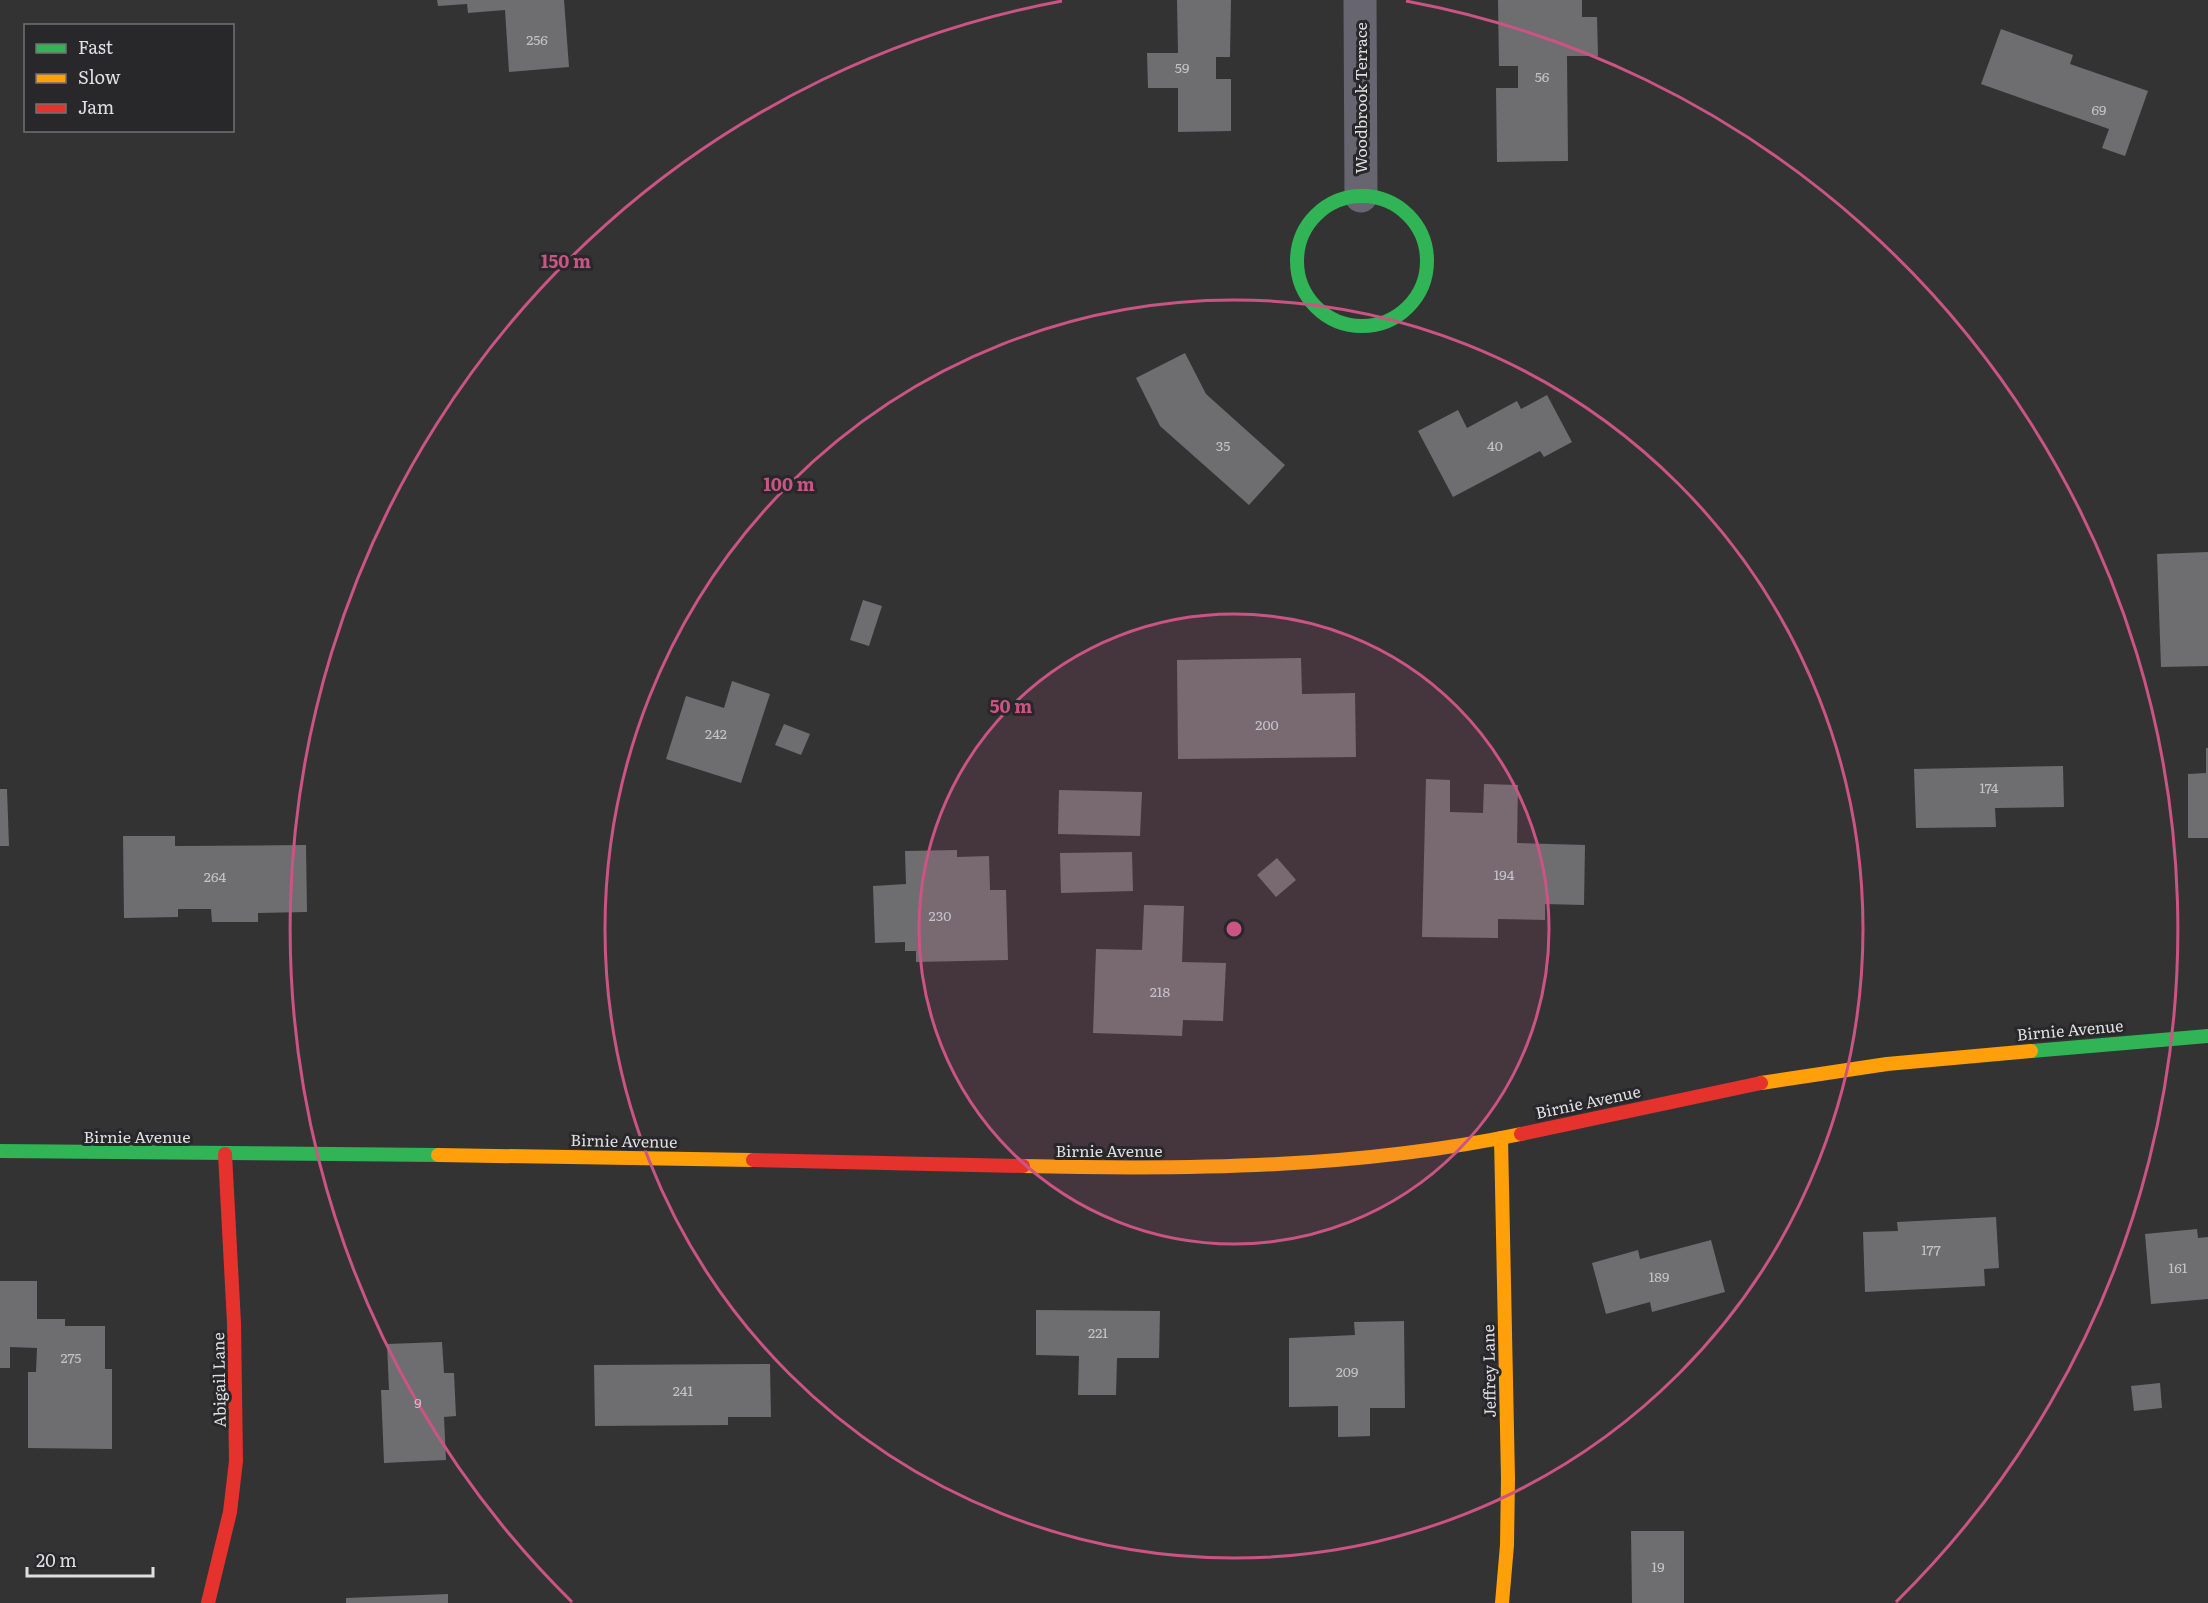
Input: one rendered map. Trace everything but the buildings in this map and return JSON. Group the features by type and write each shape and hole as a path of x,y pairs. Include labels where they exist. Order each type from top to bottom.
{"street":[{"name":"Woodbrook Terrace","path":"1360,0 1361,196"},
{"name":"Woodbrook Terrace","path":"1361,196 1392,203 1410,218 1422,238 1427,269 1416,298 1406,310 1378,325 1363,327 1333,320 1321,313 1303,289 1296,261 1303,233 1310,220 1333,202 1361,196"},
{"name":"Birnie Avenue","path":"0,1151 611,1157 894,1165 1155,1168 1366,1159 1421,1153 1501,1138 1780,1079 1909,1062 2208,1036"},
{"name":"Jeffrey Lane","path":"1501,1138 1508,1478 1507,1545 1502,1603"},
{"name":"Abigail Lane","path":"208,1603 230,1512 236,1461 234,1323 225,1154"}],"traffic: fast":[{"path":"1362,196 1387,201 1408,215 1422,236 1427,261 1422,286 1408,307 1387,321 1362,326 1337,321 1316,307 1302,286 1297,261 1302,236 1316,215 1337,201 1362,196"},
{"path":"2031,1051 2208,1036"},
{"path":"0,1151 438,1155"}],"traffic: slow":[{"path":"1761,1083 1887,1064 2031,1051"},
{"path":"1023,1166 1211,1167 1274,1164 1398,1154 1521,1134"},
{"path":"1501,1138 1508,1478 1507,1545 1502,1603"},
{"path":"438,1155 753,1160"}],"traffic: jam":[{"path":"1521,1134 1761,1083"},
{"path":"208,1603 230,1512 236,1461 234,1323 225,1154"},
{"path":"753,1160 1023,1166"}]}
